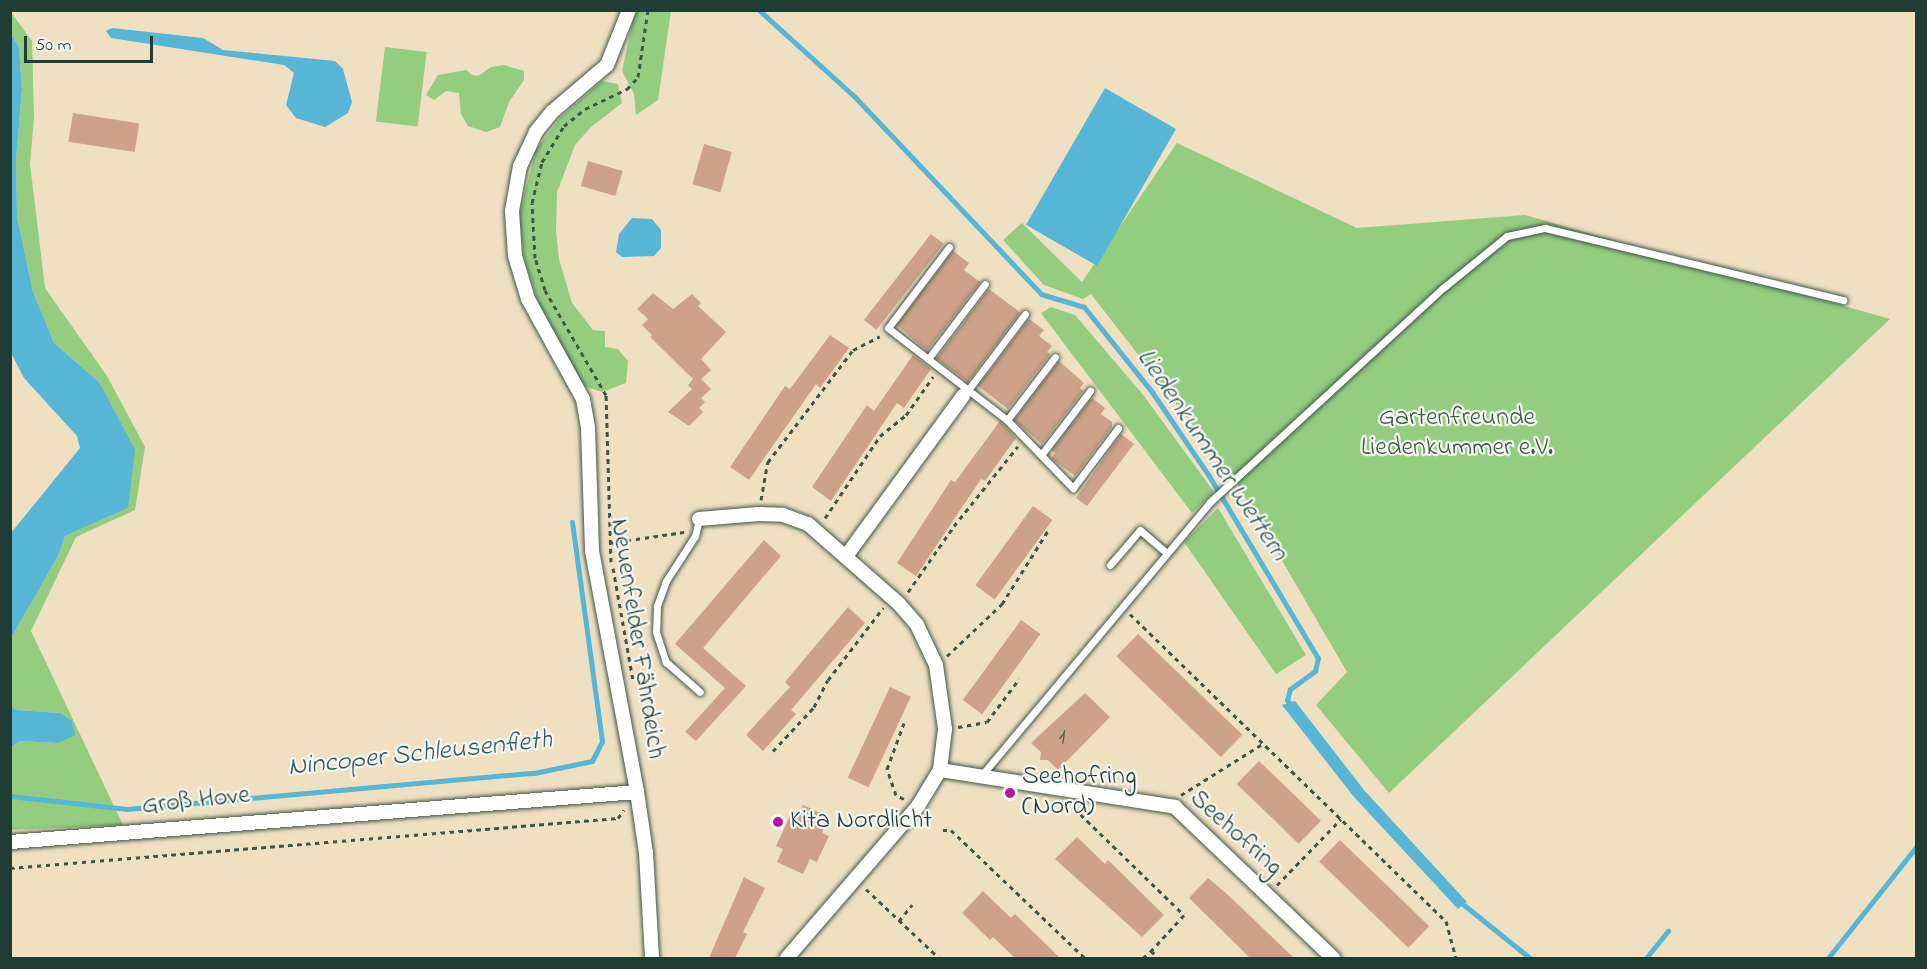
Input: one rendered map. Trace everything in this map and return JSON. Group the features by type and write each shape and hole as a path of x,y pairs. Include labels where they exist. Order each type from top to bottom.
{"street":[{"name":"Neuenfelder Fährdeich","path":"629,10 607,65 552,112 536,132 520,166 512,211 515,256 528,299 583,399 588,428 591,551 637,792 646,853 652,958"},
{"path":"847,555 965,394"},
{"path":"699,519 759,514 783,515 817,530 895,600 917,626 936,665 945,729 940,770 918,806 787,958"},
{"name":"Seehofring","path":"940,770 1175,807 1333,958"},
{"name":"Groß Hove","path":"10,842 637,792"}],"lane":[{"path":"981,776 1210,502 1476,260 1507,236 1528,229 1572,233 1843,300"},
{"path":"949,247 888,328 939,368 965,394 1007,420 1073,488 1118,428"},
{"path":"928,359 985,284"},
{"path":"965,394 1025,314"},
{"path":"1007,420 1055,357"},
{"path":"1041,456 1090,391"},
{"path":"699,519 695,536 666,580 657,606 656,632 666,662 700,692"},
{"path":"1110,565 1140,530 1166,553"}],"path":[{"path":"622,92 638,77 648,10"},
{"path":"759,514 768,462 853,350 891,331"},
{"path":"817,530 880,436 906,416 939,368"},
{"path":"773,751 814,707 828,680 1024,438"},
{"path":"609,543 683,532 699,519"},
{"path":"936,665 1002,604 1049,529"},
{"path":"1122,606 1446,921 1456,958"},
{"path":"945,729 987,722 1019,679"},
{"path":"904,723 887,770 896,795 918,806"},
{"path":"1175,807 1181,794 1265,743"},
{"path":"1055,788 1184,915 1143,958"},
{"path":"10,868 618,818 637,792"},
{"path":"1268,895 1341,819"},
{"path":"943,830 951,830 1084,958"},
{"path":"856,879 939,958"},
{"path":"899,921 912,905"},
{"path":"1151,951 1159,958"}],"green space":[{"path":"10,11 32,41 34,117 30,164 45,288 107,376 145,447 135,510 76,537 31,631 123,825 11,830 11,747 19,741 58,743 60,713 16,710 11,706 11,638 58,556 65,536 128,508 99,382 54,343 33,292 17,217 16,160 22,90 19,47 11,34"},
{"path":"635,11 671,11 658,100 636,115 634,94 622,71"},
{"path":"385,47 427,52 418,127 376,121"},
{"path":"504,65 524,71 524,80 509,102 500,127 486,132 468,126 461,114 459,93 446,91 434,100 426,95 438,75 466,70 478,76 491,67"},
{"path":"602,81 618,84 622,103 591,127 575,145 557,192 556,231 559,259 572,303 593,330 605,331 605,347 618,349 628,361 626,383 602,392 584,386 541,310 525,261 519,216 536,150 561,117"},
{"name":"Gartenfreunde Liedenkummer e.V.","path":"1177,143 1357,228 1525,215 1890,319 1389,793 1316,705 1347,672 1235,480 1091,294 1083,299 1044,285 1003,240 1022,223 1082,282"},
{"path":"1051,307 1075,315 1144,396 1214,492 1192,513 1041,313"},
{"path":"1218,508 1306,655 1276,674 1184,542"}],"water":[{"path":"112,28 203,38 223,50 335,61 343,69 352,102 348,113 325,127 296,118 286,105 294,73 284,65 111,38 106,31"},
{"path":"11,34 19,47 22,90 16,160 17,217 33,292 54,343 99,382 135,450 128,508 65,536 58,556 11,638 11,533 80,448 77,436 24,378 11,353"},
{"path":"1105,88 1176,129 1097,266 1026,225"},
{"path":"632,218 652,219 661,230 661,248 654,256 622,257 616,252 619,234"},
{"path":"1295,701 1364,790 1467,902 1458,909 1354,797 1282,705"},
{"path":"11,706 16,710 60,713 72,721 75,735 58,743 19,741 11,747"}],"building":[{"path":"73,113 139,123 135,152 68,142"},
{"path":"704,144 732,152 720,192 692,184"},
{"path":"588,161 623,171 615,196 581,186"},
{"path":"931,234 944,244 877,330 864,320"},
{"path":"953,251 969,263 964,270 980,282 927,351 897,325"},
{"path":"989,289 1020,312 968,382 937,358"},
{"path":"653,293 673,309 692,294 701,303 698,306 726,332 701,359 711,370 701,379 711,389 701,398 705,402 699,408 703,412 689,426 668,412 692,389 688,385 693,379 650,337 652,335 642,325 648,319 637,309"},
{"path":"1029,319 1044,330 1039,336 1052,346 1047,352 1050,354 1008,409 978,386"},
{"path":"830,335 849,348 820,388 816,384 749,480 730,467 785,386 790,389"},
{"path":"913,355 931,369 904,408 897,403 831,501 812,487 867,405 874,411"},
{"path":"1059,361 1084,383 1080,388 1083,391 1042,444 1014,420"},
{"path":"1092,398 1105,408 1101,414 1112,422 1112,427 1075,476 1051,458 1055,453 1052,450"},
{"path":"1000,421 1016,438 985,481 981,479 916,576 897,563 951,480 955,482"},
{"path":"1121,434 1134,444 1087,506 1076,498"},
{"path":"1033,506 1052,520 995,599 975,585"},
{"path":"764,540 781,556 703,648 746,686 696,741 685,732 725,688 675,644"},
{"path":"848,607 865,623 791,710 796,714 763,751 746,735 790,687 785,682"},
{"path":"1021,620 1040,634 982,714 963,700"},
{"path":"1138,634 1242,735 1221,757 1116,656"},
{"path":"890,687 911,697 869,787 848,778"},
{"path":"1085,693 1110,717 1058,770 1048,760 1040,760 1041,752 1031,743"},
{"path":"1259,761 1321,821 1299,844 1237,784"},
{"path":"803,805 829,817 822,833 829,836 817,862 810,859 803,874 777,862 783,849 776,846 790,816 797,819"},
{"path":"1077,837 1105,864 1108,860 1164,915 1142,937 1055,859"},
{"path":"1340,840 1429,926 1408,948 1319,862"},
{"path":"744,877 765,888 743,932 747,934 735,958 709,958"},
{"path":"1208,878 1294,958 1250,958 1189,898"},
{"path":"983,891 1011,918 1015,914 1060,958 1015,958 993,937 990,940 962,913"}],"waterway":[{"name":"Liedenkummer Wettern","path":"759,10 854,96 1041,294 1084,307 1152,392 1209,476 1318,658 1315,671 1290,689 1287,700 1293,708"},
{"name":"Nincoper Schleusenfleth","path":"10,796 127,809 534,773 592,761 602,741 572,522"},
{"path":"1828,958 1916,847"},
{"name":"Liedenkummer Wettern","path":"1459,901 1530,958"},
{"path":"1646,958 1668,931"}],"place":[{"name":"Seehofring (Nord)","path":"1010,793"},
{"name":"Kita Nordlicht","path":"778,822"}]}
